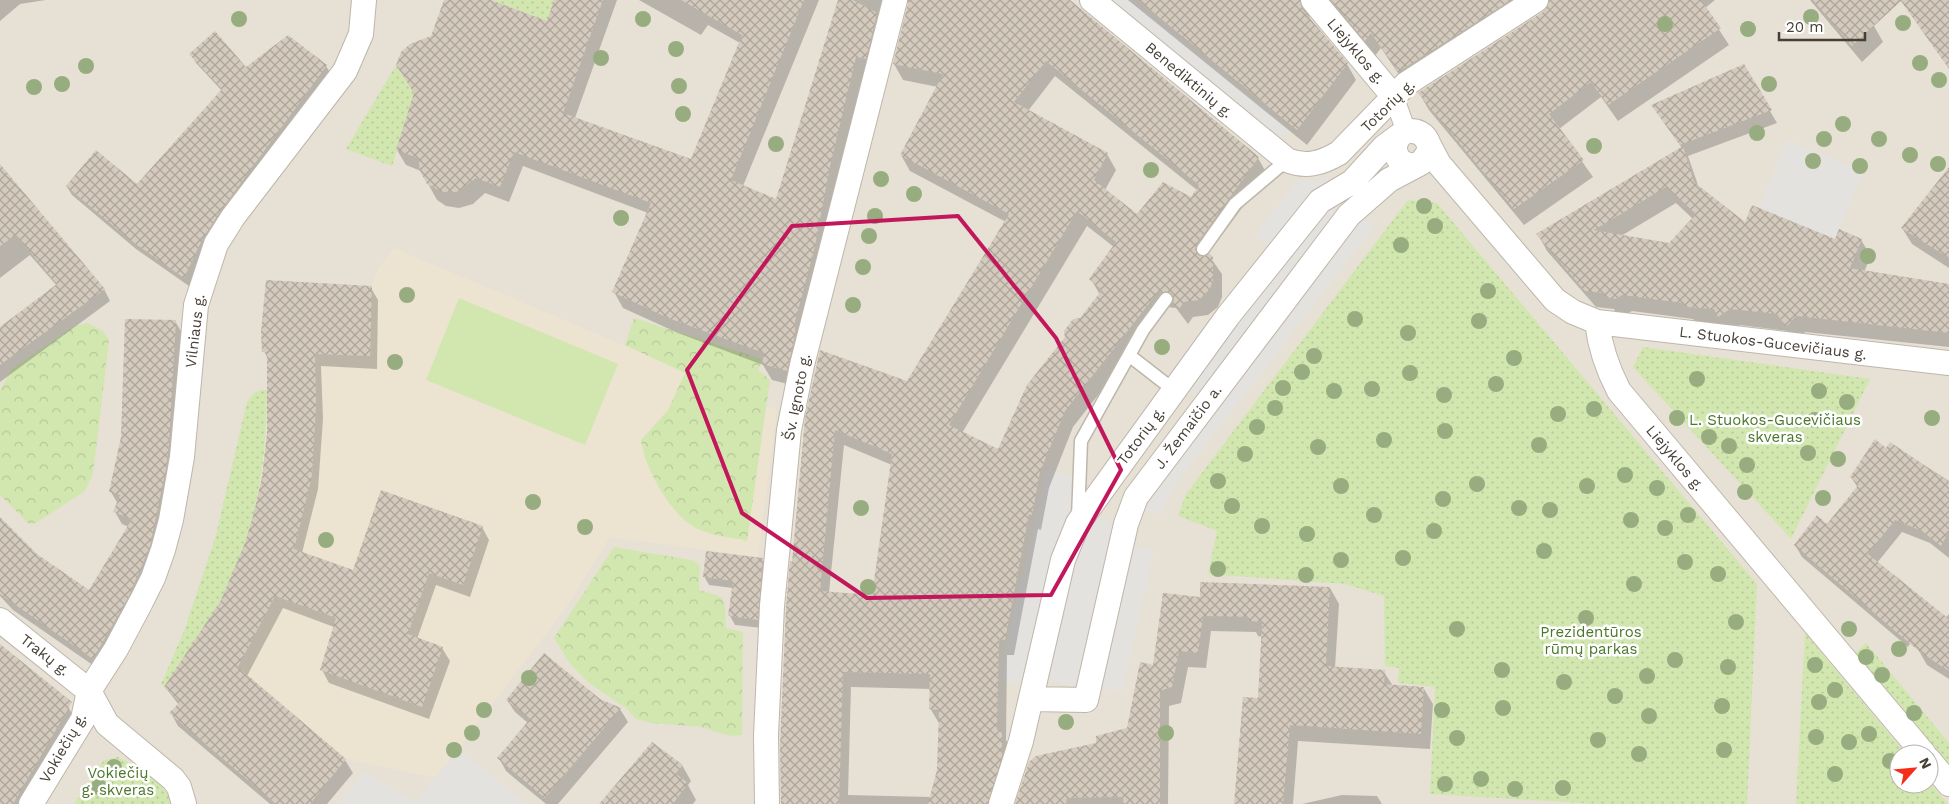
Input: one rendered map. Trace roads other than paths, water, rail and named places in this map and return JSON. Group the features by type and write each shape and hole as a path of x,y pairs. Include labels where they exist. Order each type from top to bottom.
{"street":[{"name":"Vilniaus g.","path":"89,691 116,649 153,578 171,520 182,457 196,305 207,265 216,244 233,217 345,71 361,34 364,0"},
{"name":"Šv. Ignoto g.","path":"767,804 766,735 772,606 789,430 802,365 895,0"},
{"name":"Benediktinių g.","path":"1092,0 1287,160"},
{"name":"Liejyklos g.","path":"1313,0 1394,97 1402,134"},
{"name":"Totorių g.","path":"1287,160 1306,165 1332,157 1348,146 1406,84 1536,0"},
{"path":"1402,134 1394,147 1397,158 1407,165 1427,159 1555,300 1573,312 1597,322"},
{"name":"Totorių g.","path":"1001,804 1021,741 1063,560 1078,523 1228,316 1320,201 1352,182 1384,147 1402,134"},
{"name":"J. Žemaičio a.","path":"1031,699 1086,700 1126,524 1136,497 1198,412 1348,215 1389,180 1427,159"},
{"name":"Liejyklos g.","path":"1597,322 1599,344 1607,368 1619,391 1916,744"},
{"name":"L. Stuokos-Gucevičiaus g.","path":"1597,322 1949,363"},
{"path":"1175,391 1198,412"},
{"path":"1107,482 1136,497"},
{"name":"Trakų g.","path":"0,620 89,691"},
{"name":"Vokiečių g.","path":"31,804 83,719 89,691"},
{"path":"89,691 107,724 173,779 179,787 184,804"},
{"path":"1939,772 1949,784"}],"lane":[{"path":"1203,248 1235,204 1287,160"},
{"path":"1078,523 1081,441 1143,330 1166,299"},
{"path":"1130,356 1175,391"}],"park label":[{"name":"L. Stuokos-Gucevičiaus skveras","path":"1775,428"},
{"name":"Prezidentūros rūmų parkas","path":"1591,640"},
{"name":"Vokiečių g. skveras","path":"118,782"}]}
